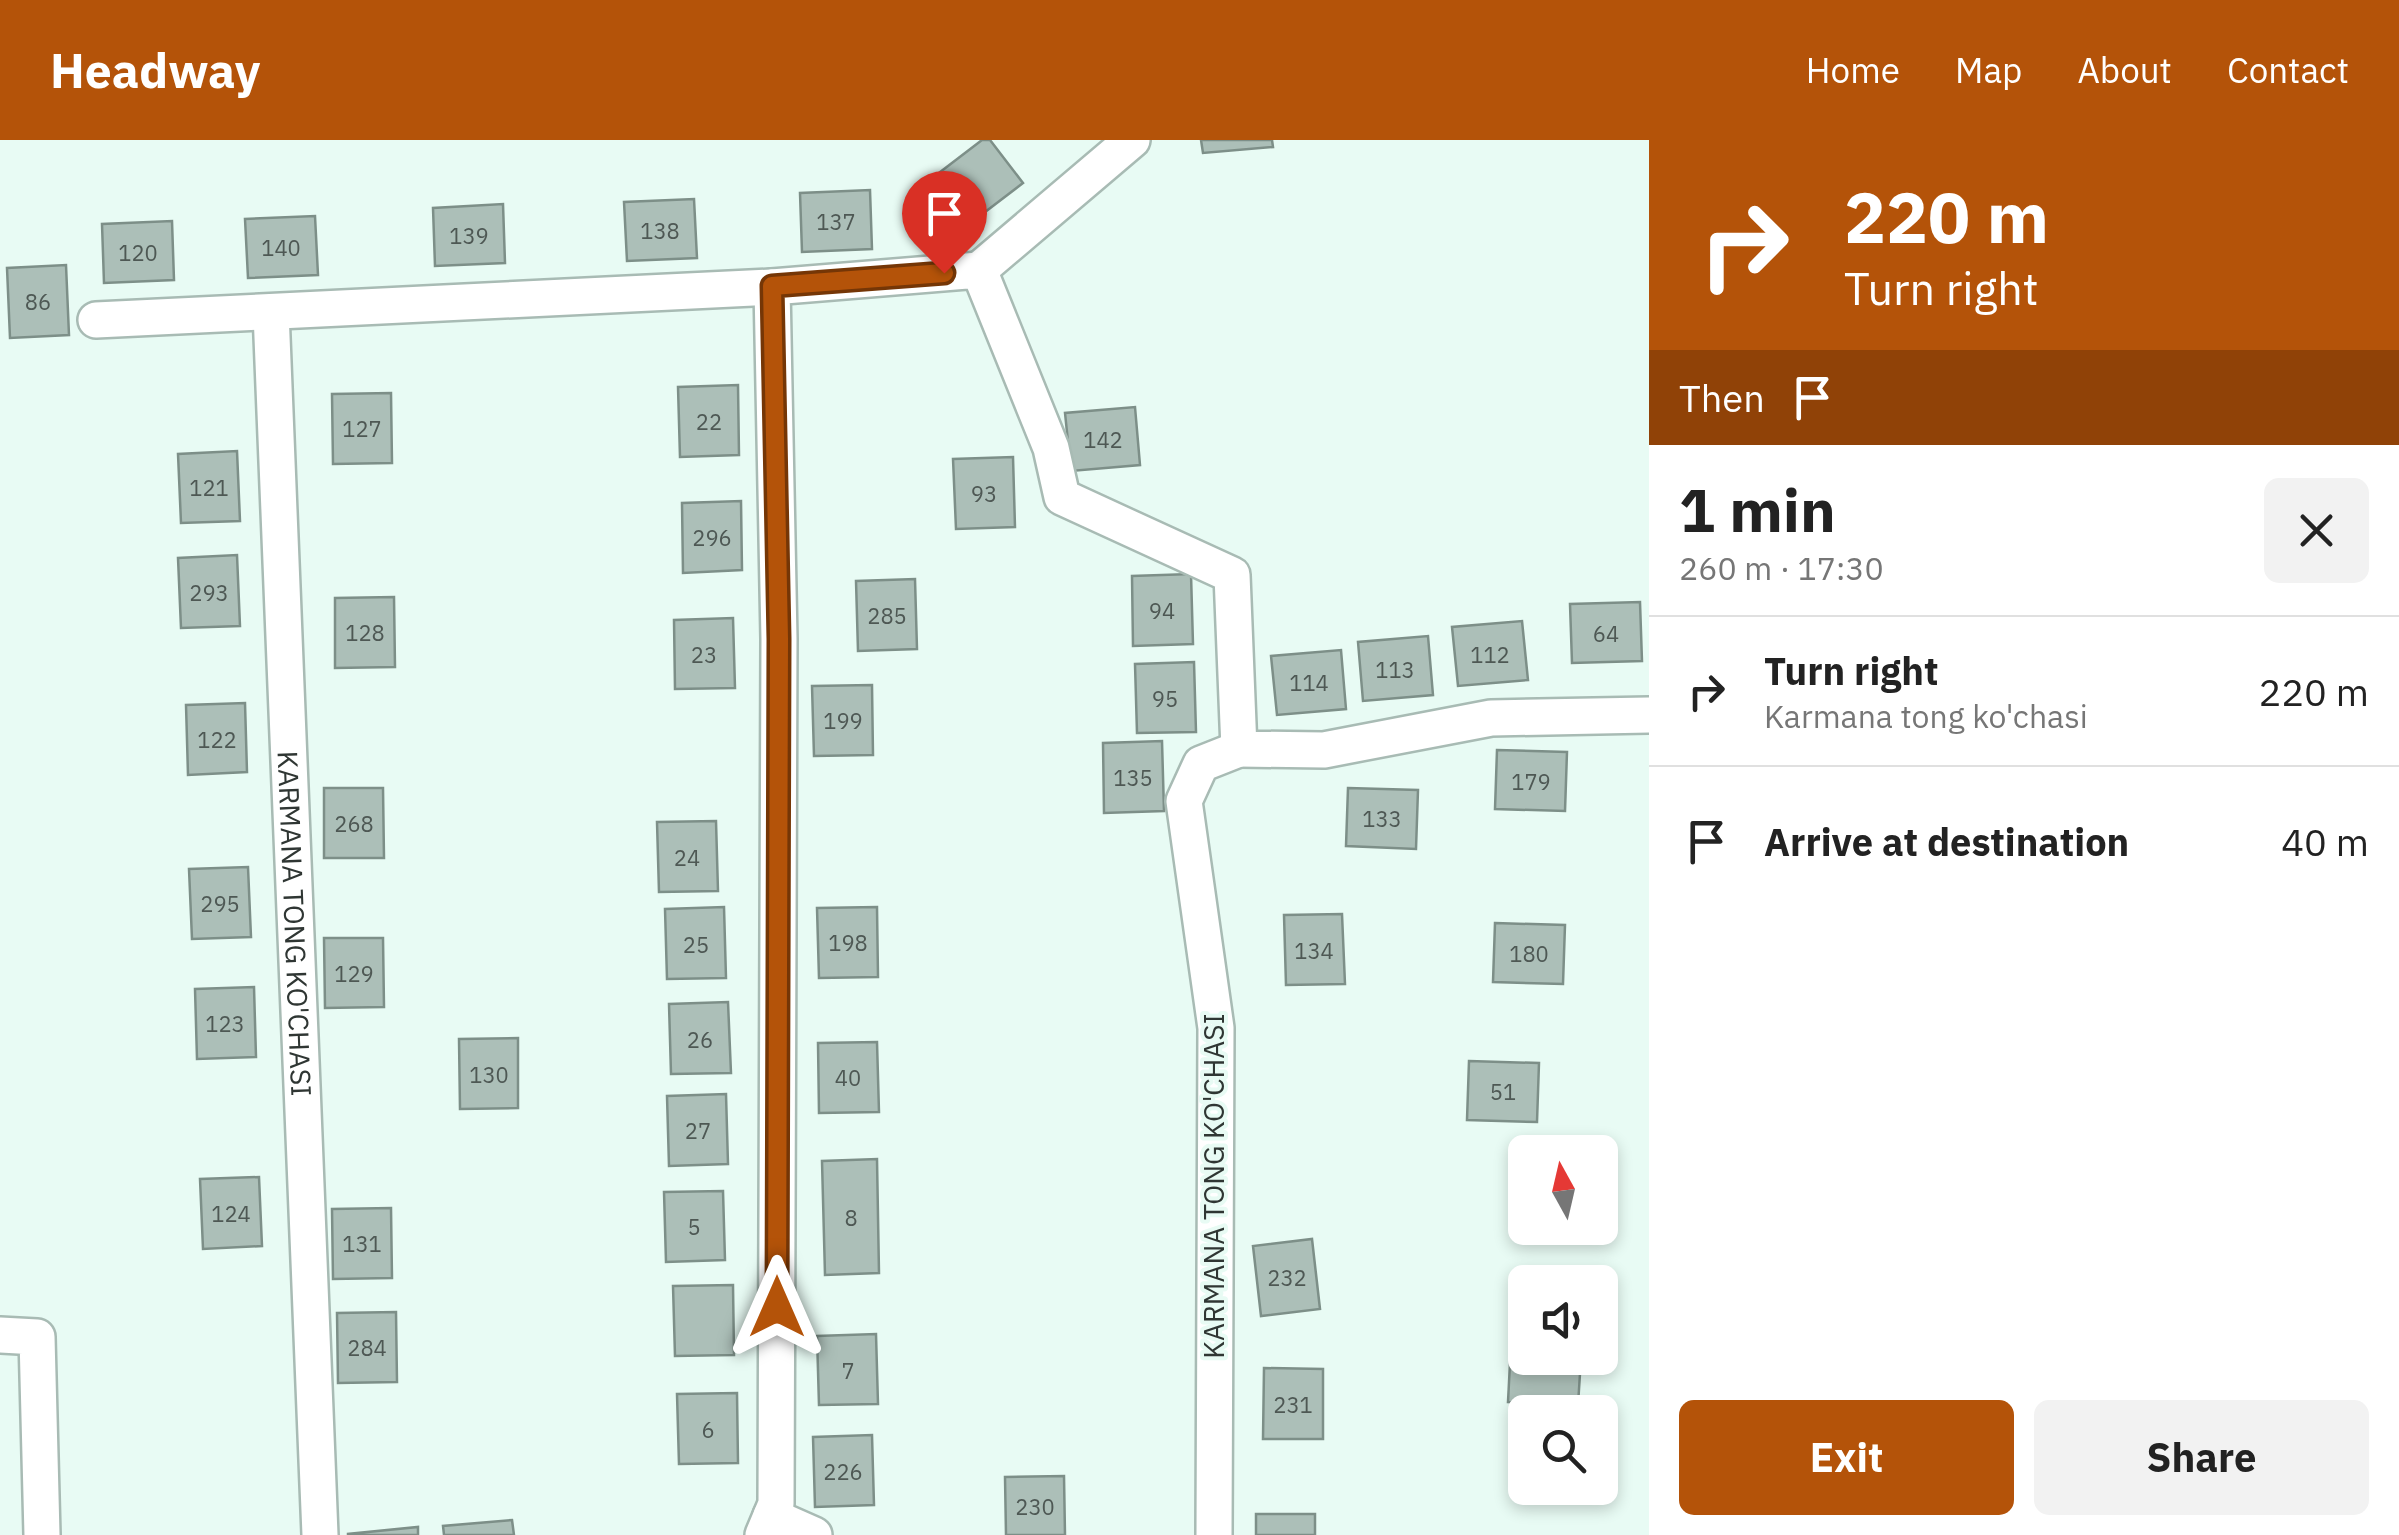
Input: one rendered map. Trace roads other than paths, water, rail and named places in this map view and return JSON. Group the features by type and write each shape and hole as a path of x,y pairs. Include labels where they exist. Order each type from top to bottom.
{"street":[{"path":"96,320 772,286 979,270 1132,140"},
{"path":"979,270 1051,448 1062,497 1232,576 1239,749"},
{"path":"772,286 779,678 776,1504 767,1526 814,1535"},
{"name":"KARMANA TONG KO'CHASI","path":"271,312 320,1535"},
{"name":"KARMANA TONG KO'CHASI","path":"1214,1535 1216,1028 1184,801 1200,764 1239,749 1324,750 1491,718 1649,715"},
{"path":"0,1335 37,1337 42,1535"}]}
